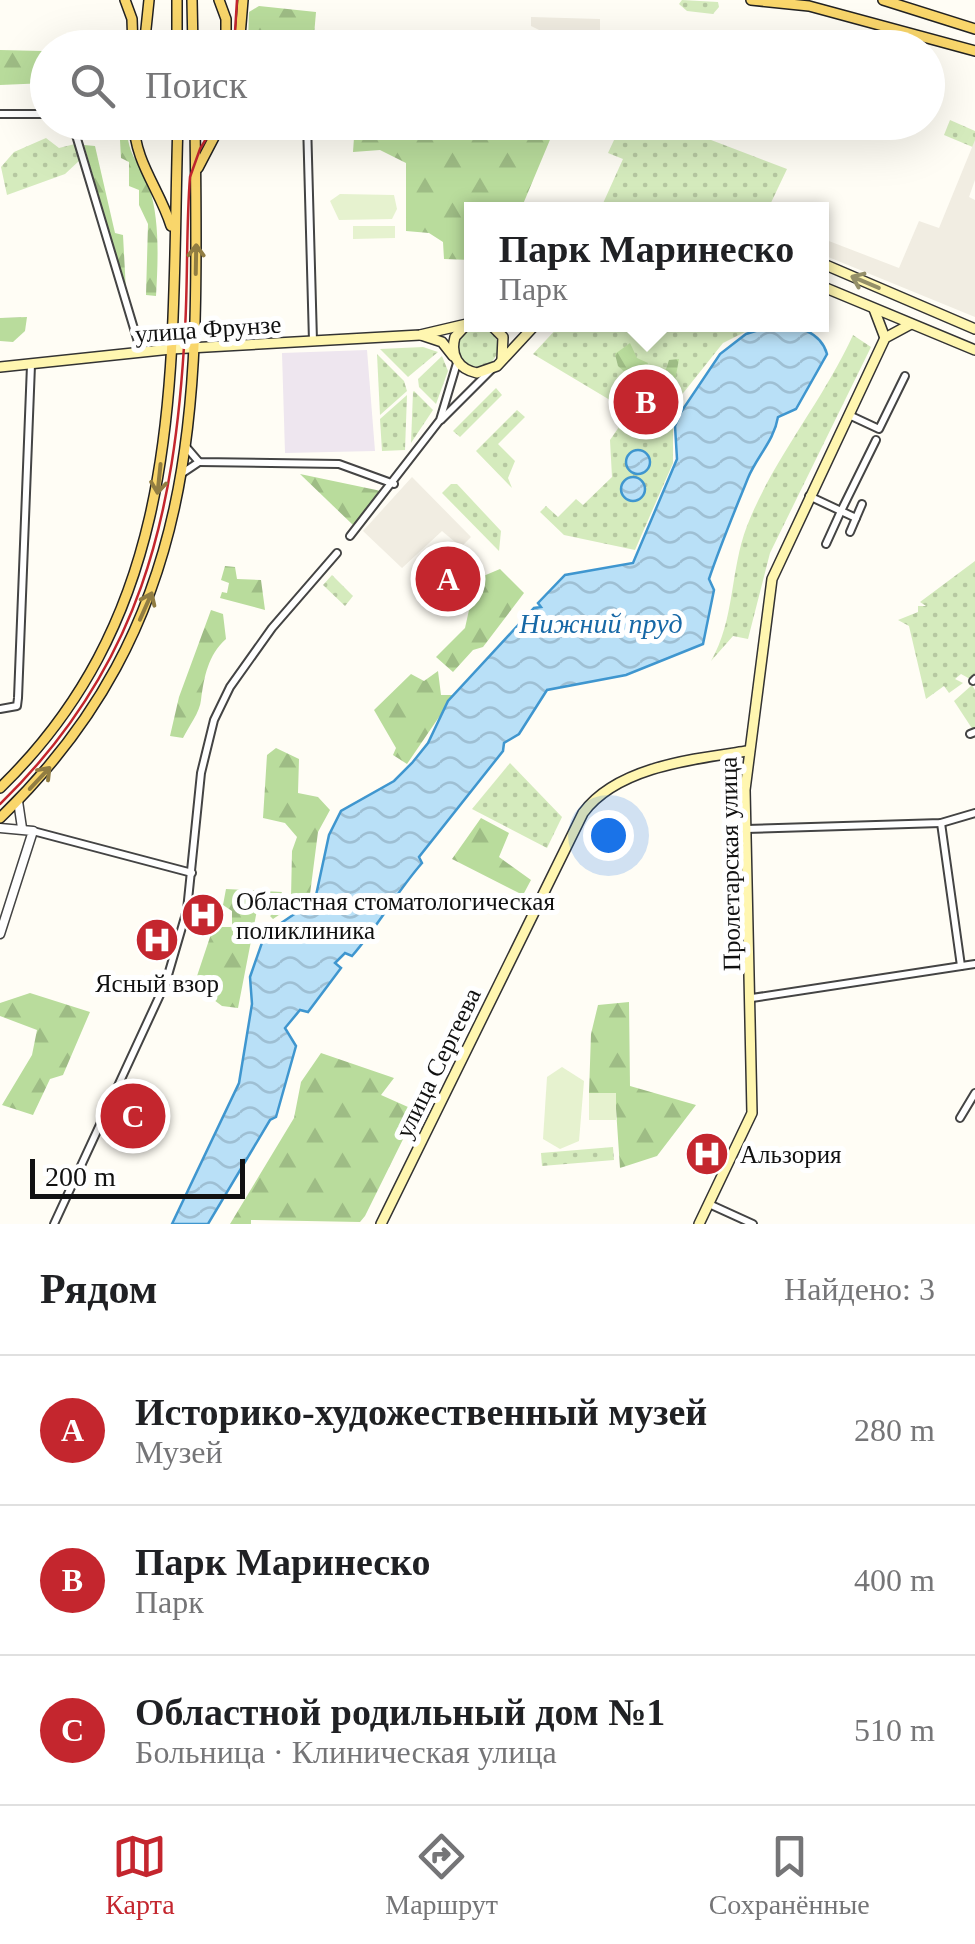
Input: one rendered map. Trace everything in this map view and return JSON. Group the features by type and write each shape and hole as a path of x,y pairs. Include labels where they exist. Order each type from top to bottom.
{"main road":[{"path":"126,0 132,30"},
{"path":"146,30 149,0"},
{"path":"176,0 177,30"},
{"path":"192,0 192,30"},
{"path":"219,0 226,30"},
{"path":"240,30 243,0"},
{"path":"751,0 807,3 903,30"},
{"path":"883,0 975,28"},
{"path":"945,42 975,51"},
{"path":"956,45 975,59"},
{"path":"136,140 137,153 156,185 173,233"},
{"path":"0,788 76,697 111,636 134,581 158,489 171,349 176,140"},
{"path":"0,818 78,729 134,632 168,547 184,472 194,348 195,140"},
{"path":"197,171 213,140"},
{"path":"829,266 975,329"},
{"path":"829,289 975,350"},
{"path":"873,308 884,326 885,338 912,324"},
{"name":"улица Фрунзе","path":"0,367 171,349 420,335 464,324"},
{"path":"456,360 454,336 464,328"},
{"path":"496,332 504,343 500,361"},
{"path":"420,335 442,342 469,371 492,370 528,332"},
{"name":"Пролетарская улица","path":"699,1224 752,1113 748,751 772,579 808,495 885,338"},
{"name":"улица Сергеева","path":"381,1224 583,813 596,796 621,780 748,751"}],"street":[{"path":"0,114 30,114"},
{"path":"77,140 141,354"},
{"path":"307,140 312,342"},
{"path":"440,420 454,383 456,360"},
{"path":"0,709 17,706 18,698 31,365"},
{"path":"350,536 440,420 492,370"},
{"path":"848,414 879,429 905,376"},
{"path":"826,544 876,440"},
{"path":"187,448 199,462"},
{"path":"184,472 199,462 339,464 394,484"},
{"path":"808,495 856,518"},
{"path":"850,532 862,504"},
{"path":"54,1224 166,982 187,910 202,773 214,720 230,687 272,628 337,553"},
{"path":"18,801 22,828"},
{"path":"746,829 941,823 975,813"},
{"path":"941,823 961,966"},
{"path":"0,828 22,828 192,873"},
{"path":"0,934 33,831"},
{"path":"752,998 975,964"},
{"path":"960,1118 975,1092"},
{"path":"708,1203 753,1224"}],"shaded area":[{"path":"531,17 600,19 600,30 539,30 531,26"},
{"path":"975,140 975,180 969,197 975,200 975,317 829,257 829,241 899,268 919,221 939,228"},
{"path":"367,350 375,451 285,453 282,353"},
{"path":"412,477 471,537 461,547 442,531 402,568 363,531"}],"green space":[{"path":"682,0 718,2 719,7 713,14 687,11 679,4"},
{"path":"259,6 316,12 314,30 248,30 249,12"},
{"path":"0,50 30,51 30,84 0,85"},
{"path":"950,120 975,131 975,148 945,135"},
{"path":"49,140 59,148 75,144 80,160 65,174 7,195 1,167 14,152"},
{"path":"120,140 129,140 153,199 156,296 146,295 148,224 139,205 139,190 129,186 129,162 121,158"},
{"path":"354,140 550,140 524,202 464,202 464,260 444,259 443,242 429,233 406,231 406,163 380,150 353,152"},
{"path":"614,140 711,140 787,169 771,202 604,202 623,159 608,153"},
{"path":"84,145 95,146 115,233 123,235 126,291"},
{"path":"340,194 394,195 397,209 392,219 339,220 330,201"},
{"path":"353,226 395,226 395,238 353,239"},
{"path":"27,317 25,331 13,342 0,341 0,318"},
{"path":"465,332 491,332 497,339 497,355 486,366 470,366 459,355 459,339"},
{"path":"553,332 745,332 723,343 680,397 673,423 673,463 635,550 564,535 540,512 546,506 558,517 576,499 583,505 612,477 610,440 621,424 620,406 533,354"},
{"path":"853,335 871,347 770,553 748,639 733,636 711,661 724,629 747,526 770,477"},
{"path":"630,343 637,358 648,363 644,371 654,380 665,372 669,360 679,359 672,397 655,400 618,366 615,354"},
{"path":"423,347 438,352 408,377 380,349"},
{"path":"377,354 404,381 407,391 380,415"},
{"path":"442,356 448,371 436,404 419,387 418,379"},
{"path":"496,388 502,395 460,437 453,431"},
{"path":"413,392 433,410 411,443"},
{"path":"407,395 405,450 382,451 380,419"},
{"path":"517,410 525,417 498,444 515,461 508,478 512,488 476,451"},
{"path":"300,474 381,491 353,525"},
{"path":"451,484 457,484 501,531 499,551 442,493"},
{"path":"975,561 975,674 970,679 961,674 955,679 963,683 949,693 944,686 926,699 909,626 898,620 918,612 918,606 926,606 920,602"},
{"path":"225,566 235,567 237,579 261,580 265,610 220,598 222,592 227,593 229,583 221,580"},
{"path":"500,569 524,593 483,647 473,650 453,672 436,657 465,628 469,610 484,589 481,577"},
{"path":"332,575 353,596 345,606 323,585"},
{"path":"211,610 223,614 226,639 211,659 199,709 183,738 170,736 179,697"},
{"path":"438,671 441,695 454,695 407,764 393,755 396,748 374,710 411,674 424,681"},
{"path":"972,685 975,690 975,733 954,701"},
{"path":"276,748 299,759 298,793 318,797 330,810 318,832 310,894 273,919 270,916 291,898 292,851 297,837 285,823 263,818 267,755"},
{"path":"510,763 562,817 547,848 472,809"},
{"path":"481,818 509,833 499,857 531,880 523,895 452,859"},
{"path":"226,889 282,892 277,903 257,910 238,1008 222,1006 194,985 211,934 220,927 232,927 232,911 223,905"},
{"path":"30,993 90,1012 63,1075 50,1079 33,1115 2,1105 32,1055 37,1030 0,1016 0,1003"},
{"path":"629,1002 630,1086 696,1105 657,1156 620,1168 615,1094 589,1093 591,1034 598,1005"},
{"path":"321,1053 394,1078 381,1095 417,1111 365,1216 360,1222 251,1220 251,1224 230,1224 294,1118 301,1082"},
{"path":"562,1067 584,1081 579,1141 560,1149 543,1139 547,1077"},
{"path":"589,1093 616,1093 616,1120 589,1120"},
{"path":"613,1147 614,1160 542,1166 541,1153"}],"water":[{"name":"Нижний пруд","path":"808,332 827,354 796,409 778,417 773,434 748,478 709,579 714,590 703,644 626,675 547,690 519,734 504,743 503,751 419,857 422,863 362,944 352,956 345,953 335,963 341,968 308,1012 300,1010 285,1028 296,1046 276,1117 270,1120 208,1224 172,1224 239,1083 252,1004 250,977 265,934 315,900 329,835 341,811 394,781 412,763 428,743 448,701 534,608 541,607 538,603 565,575 633,563 677,459 675,426 681,412 720,354 746,334"},
{"path":"638,450 647,453 647,471 638,474 629,471 626,462 629,453"},
{"path":"633,477 642,480 642,498 633,501 624,498 621,489 624,480"}],"tram line":[{"path":"235,30 237,0"},
{"path":"0,804 48,752 87,699 117,644 141,586 172,464 186,310 190,177 205,140"}],"place":[{"name":"Парк Маринеско","path":"646,402"},
{"name":"Историко-художественный музей","path":"448,579"},
{"name":"Областная стоматологическая поликлиника","path":"203,915"},
{"name":"Ясный взор","path":"157,940"},
{"name":"Областной родильный дом №1","path":"133,1116"},
{"name":"Альзория","path":"707,1154"}]}
